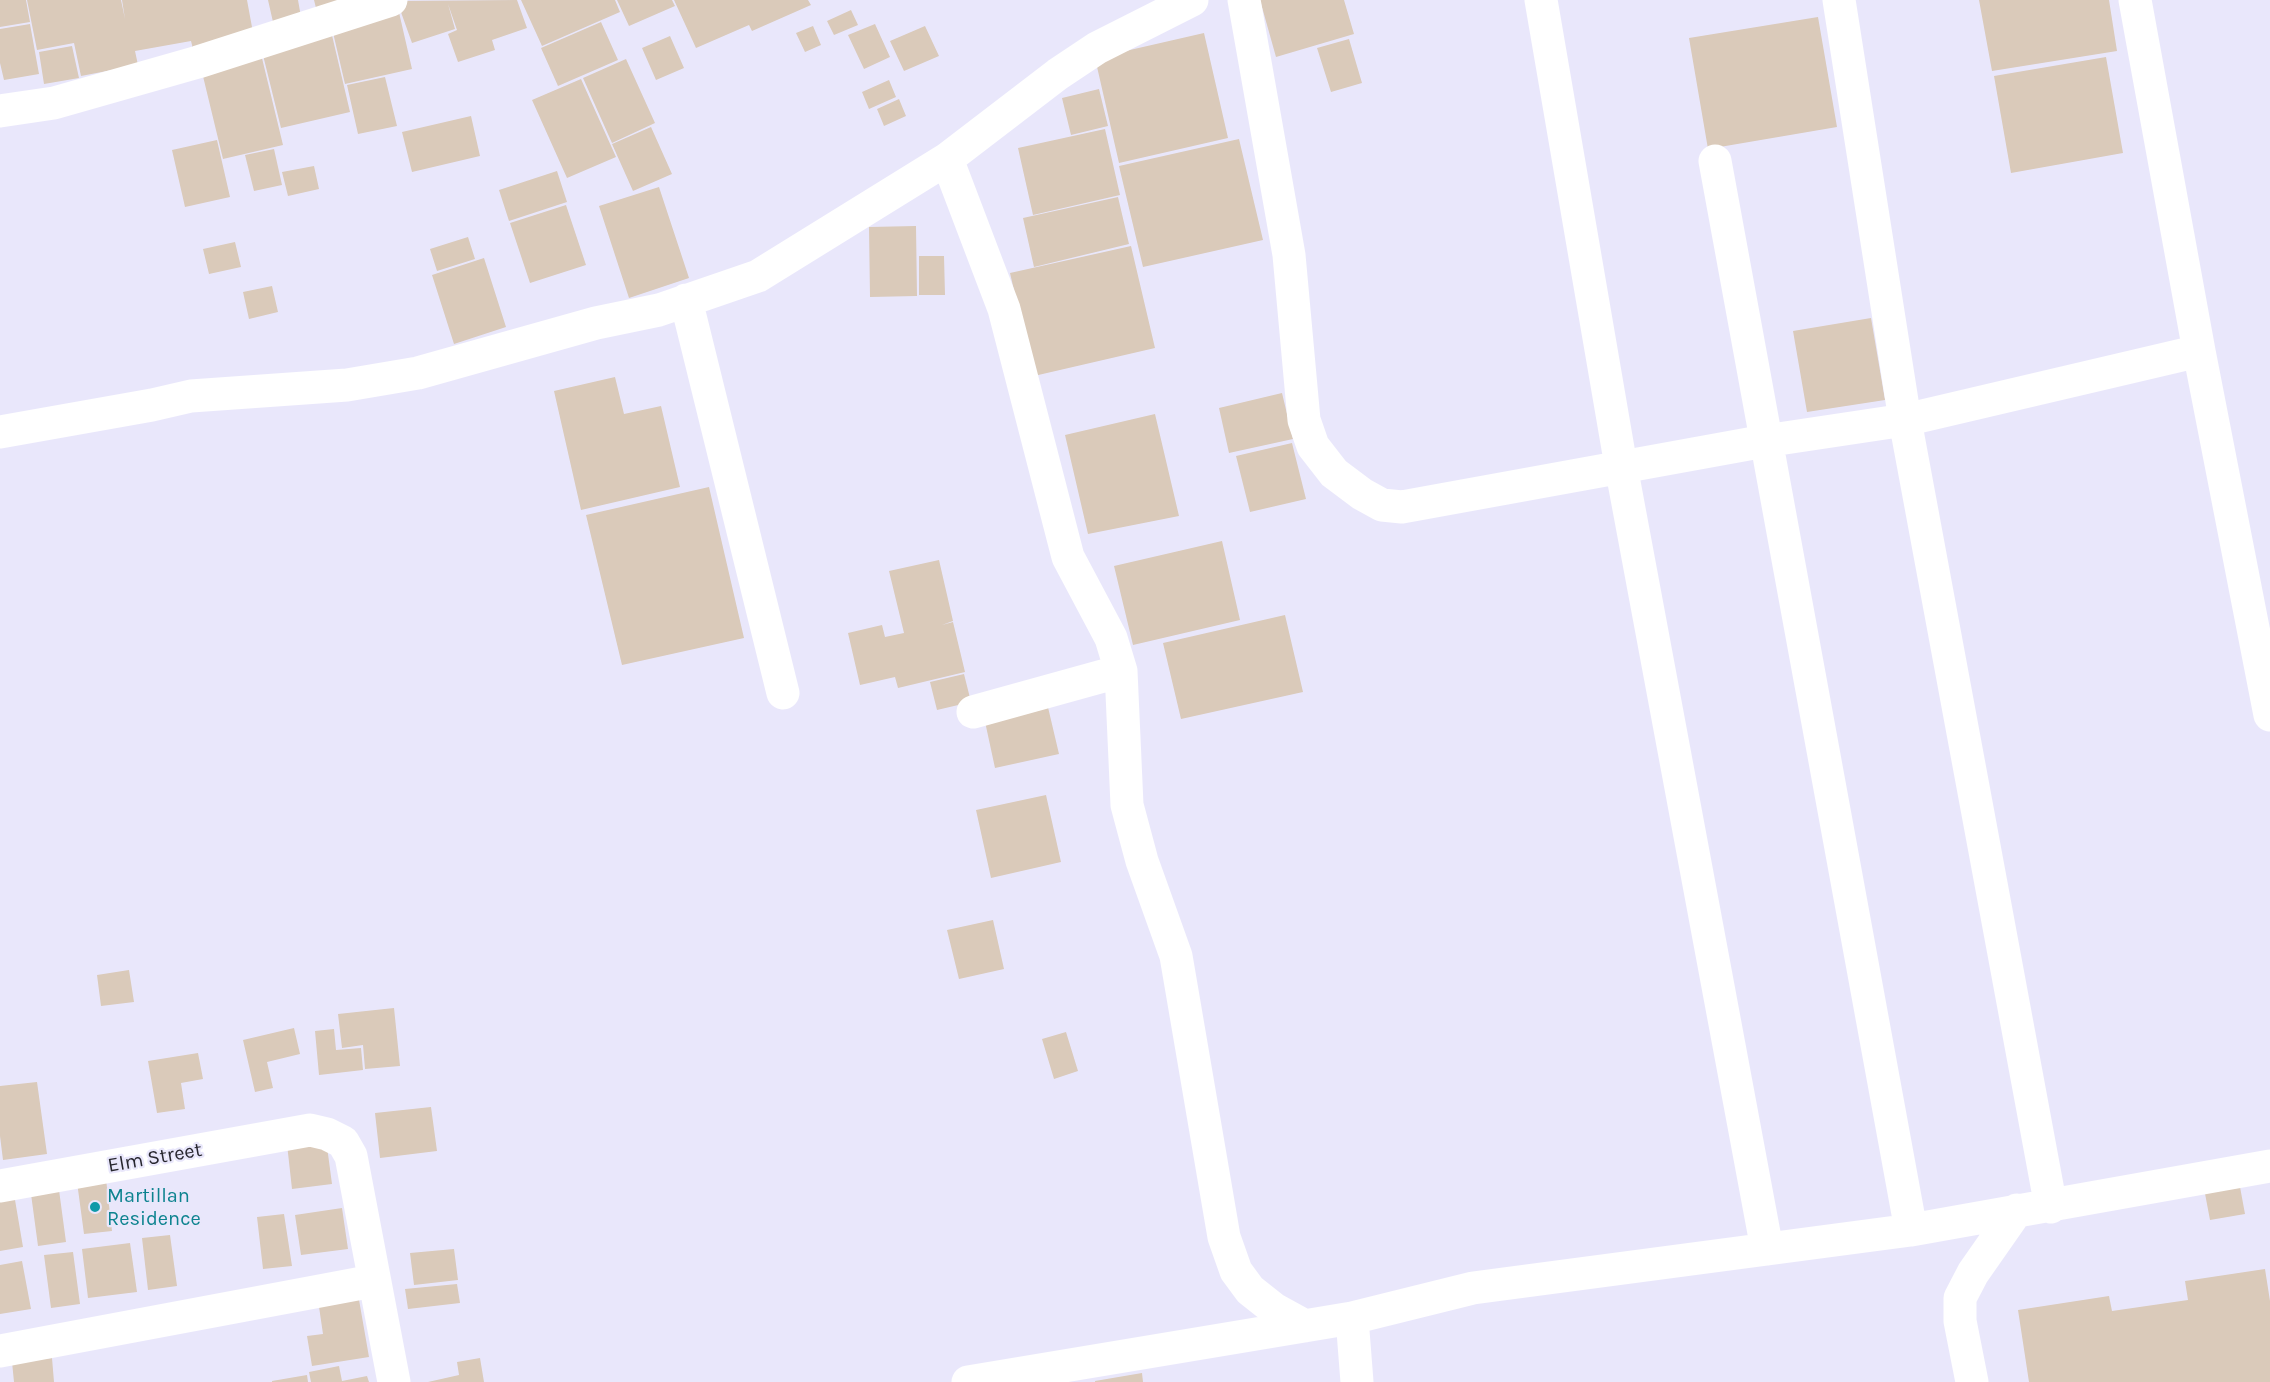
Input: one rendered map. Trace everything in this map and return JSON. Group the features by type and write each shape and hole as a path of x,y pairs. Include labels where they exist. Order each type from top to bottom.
{"street":[{"path":"0,111 54,103 198,62 391,0"},
{"path":"0,432 191,396 347,385 418,373 596,323 659,310 758,276 946,159 1058,74 1097,48 1192,0"},
{"path":"1244,0 1289,255 1304,420 1313,446 1334,473 1362,494 1382,505 1402,507 1765,441 1905,420 2199,351"},
{"path":"1541,0 1621,466 1767,1248"},
{"path":"1839,0 1905,420 2050,1207"},
{"path":"2135,0 2199,351 2270,715"},
{"path":"946,159 1004,309 1068,557 1112,638 1121,671 1127,805 1142,861 1176,956 1224,1237 1236,1270 1250,1290 1274,1309 1305,1326"},
{"path":"1715,161 1911,1230"},
{"path":"686,300 783,693"},
{"path":"973,712 1121,671"},
{"name":"Elm Street","path":"0,1186 310,1130 327,1134 344,1142 351,1156 373,1281"},
{"path":"968,1382 1352,1318 1473,1288 1911,1230 2270,1166"},
{"path":"1972,1382 1960,1322 1960,1298 1973,1273 2017,1210"},
{"path":"0,1351 373,1281 394,1382"},
{"path":"1352,1318 1357,1382"}],"building":[{"path":"0,0 26,0 30,22 0,27"},
{"path":"27,0 121,0 125,19 122,0 247,0 254,38 193,49 191,41 135,51 138,65 81,76 74,43 37,50"},
{"path":"268,0 298,0 301,17 273,22"},
{"path":"314,0 353,0 316,8"},
{"path":"517,0 527,28 492,40 495,50 458,62 448,34 457,30 448,4 455,29 412,43 397,1"},
{"path":"521,0 615,0 620,12 542,46"},
{"path":"617,0 672,0 675,6 629,26"},
{"path":"674,0 808,0 811,5 752,31 749,25 696,48"},
{"path":"1260,0 1344,0 1354,34 1276,57"},
{"path":"1979,0 2109,0 2117,51 1992,71"},
{"path":"398,8 412,69 345,84 331,24"},
{"path":"851,10 858,25 834,35 827,21"},
{"path":"1818,17 1837,127 1708,149 1689,38"},
{"path":"601,22 618,60 558,86 541,48"},
{"path":"30,24 39,74 4,80 0,63 0,29"},
{"path":"875,24 890,57 864,69 848,35"},
{"path":"813,26 821,45 805,52 796,33"},
{"path":"925,26 939,56 904,71 890,41"},
{"path":"331,31 350,112 281,128 261,47"},
{"path":"1204,33 1228,138 1119,163 1095,58"},
{"path":"670,36 684,68 656,80 642,48"},
{"path":"1349,39 1362,83 1331,92 1317,48"},
{"path":"72,46 79,78 44,84 39,52"},
{"path":"261,54 283,145 223,159 201,68"},
{"path":"2106,57 2123,153 2011,173 1994,76"},
{"path":"626,59 655,123 612,143 583,78"},
{"path":"385,77 397,126 358,134 347,85"},
{"path":"581,79 616,157 567,178 532,100"},
{"path":"889,80 896,97 869,109 862,92"},
{"path":"1099,89 1108,126 1071,135 1062,98"},
{"path":"899,99 906,116 884,126 877,109"},
{"path":"471,116 480,156 412,172 402,132"},
{"path":"651,127 672,174 633,191 612,144"},
{"path":"1105,129 1120,195 1033,215 1018,148"},
{"path":"1239,139 1263,240 1143,267 1119,166"},
{"path":"217,140 230,197 185,207 172,150"},
{"path":"274,149 282,185 254,191 245,155"},
{"path":"314,166 319,189 288,196 282,172"},
{"path":"557,171 567,202 509,221 499,190"},
{"path":"659,187 689,278 629,298 599,206"},
{"path":"1118,197 1129,244 1034,267 1023,218"},
{"path":"566,205 586,265 530,283 510,223"},
{"path":"916,226 917,296 870,297 869,227"},
{"path":"468,237 475,259 437,271 430,249"},
{"path":"235,242 241,267 209,274 203,249"},
{"path":"1131,246 1155,348 1034,376 1010,273"},
{"path":"919,256 944,256 945,295 919,295"},
{"path":"484,258 506,327 454,344 432,275"},
{"path":"272,286 278,312 249,319 243,292"},
{"path":"1871,318 1885,400 1807,412 1793,331"},
{"path":"615,377 624,414 661,406 680,487 581,510 554,391"},
{"path":"1282,393 1293,439 1229,453 1219,408"},
{"path":"1155,414 1179,516 1088,534 1065,435"},
{"path":"1292,443 1306,499 1250,512 1236,456"},
{"path":"709,487 744,638 622,665 586,515"},
{"path":"1222,541 1240,620 1133,645 1114,566"},
{"path":"939,560 953,621 942,625 953,622 965,672 898,688 895,677 860,685 848,633 882,625 885,637 904,633 889,571"},
{"path":"1285,615 1303,692 1181,719 1163,643"},
{"path":"964,674 971,702 937,710 930,682"},
{"path":"1047,703 1059,754 995,768 984,717"},
{"path":"1046,795 1061,862 991,878 976,810"},
{"path":"993,920 1004,969 959,979 947,930"},
{"path":"129,970 134,1002 101,1006 97,975"},
{"path":"394,1008 400,1066 365,1069 363,1045 342,1048 338,1014"},
{"path":"294,1028 300,1054 267,1062 273,1088 255,1092 243,1040"},
{"path":"334,1029 336,1050 361,1048 363,1070 319,1075 315,1031"},
{"path":"1066,1032 1078,1071 1054,1079 1042,1039"},
{"path":"198,1053 203,1079 181,1083 185,1109 157,1113 148,1061"},
{"path":"37,1082 47,1154 3,1160 0,1136 0,1086"},
{"path":"431,1107 437,1151 380,1158 375,1113"},
{"path":"326,1139 332,1184 292,1189 287,1144"},
{"path":"2238,1176 2245,1214 2210,1220 2203,1183"},
{"name":"Martillan Residence","path":"106,1179 112,1231 84,1234 77,1182"},
{"path":"59,1190 66,1242 38,1246 31,1194"},
{"path":"14,1194 23,1247 0,1251 0,1197"},
{"path":"342,1208 348,1249 301,1255 295,1215"},
{"path":"284,1214 292,1266 263,1269 257,1217"},
{"path":"170,1235 177,1286 148,1290 142,1238"},
{"path":"130,1243 137,1292 88,1298 82,1249"},
{"path":"454,1249 458,1280 414,1285 410,1253"},
{"path":"73,1252 80,1304 51,1308 44,1255"},
{"path":"22,1261 31,1309 0,1314 0,1265"},
{"path":"2265,1269 2270,1301 2270,1382 2029,1382 2018,1310 2109,1296 2112,1311 2188,1300 2185,1281"},
{"path":"457,1284 460,1303 408,1309 405,1289"},
{"path":"358,1294 369,1357 312,1366 307,1336 323,1334 318,1300"},
{"path":"52,1358 54,1382 14,1382 12,1362"},
{"path":"480,1358 484,1382 428,1382 459,1375 457,1362"},
{"path":"339,1366 342,1381 367,1376 369,1382 311,1382 309,1372"},
{"path":"1142,1373 1143,1382 1095,1382 1095,1381"},
{"path":"307,1375 308,1382 272,1382 272,1381"}],"place":[{"name":"Martillan Residence","path":"95,1207"}]}
